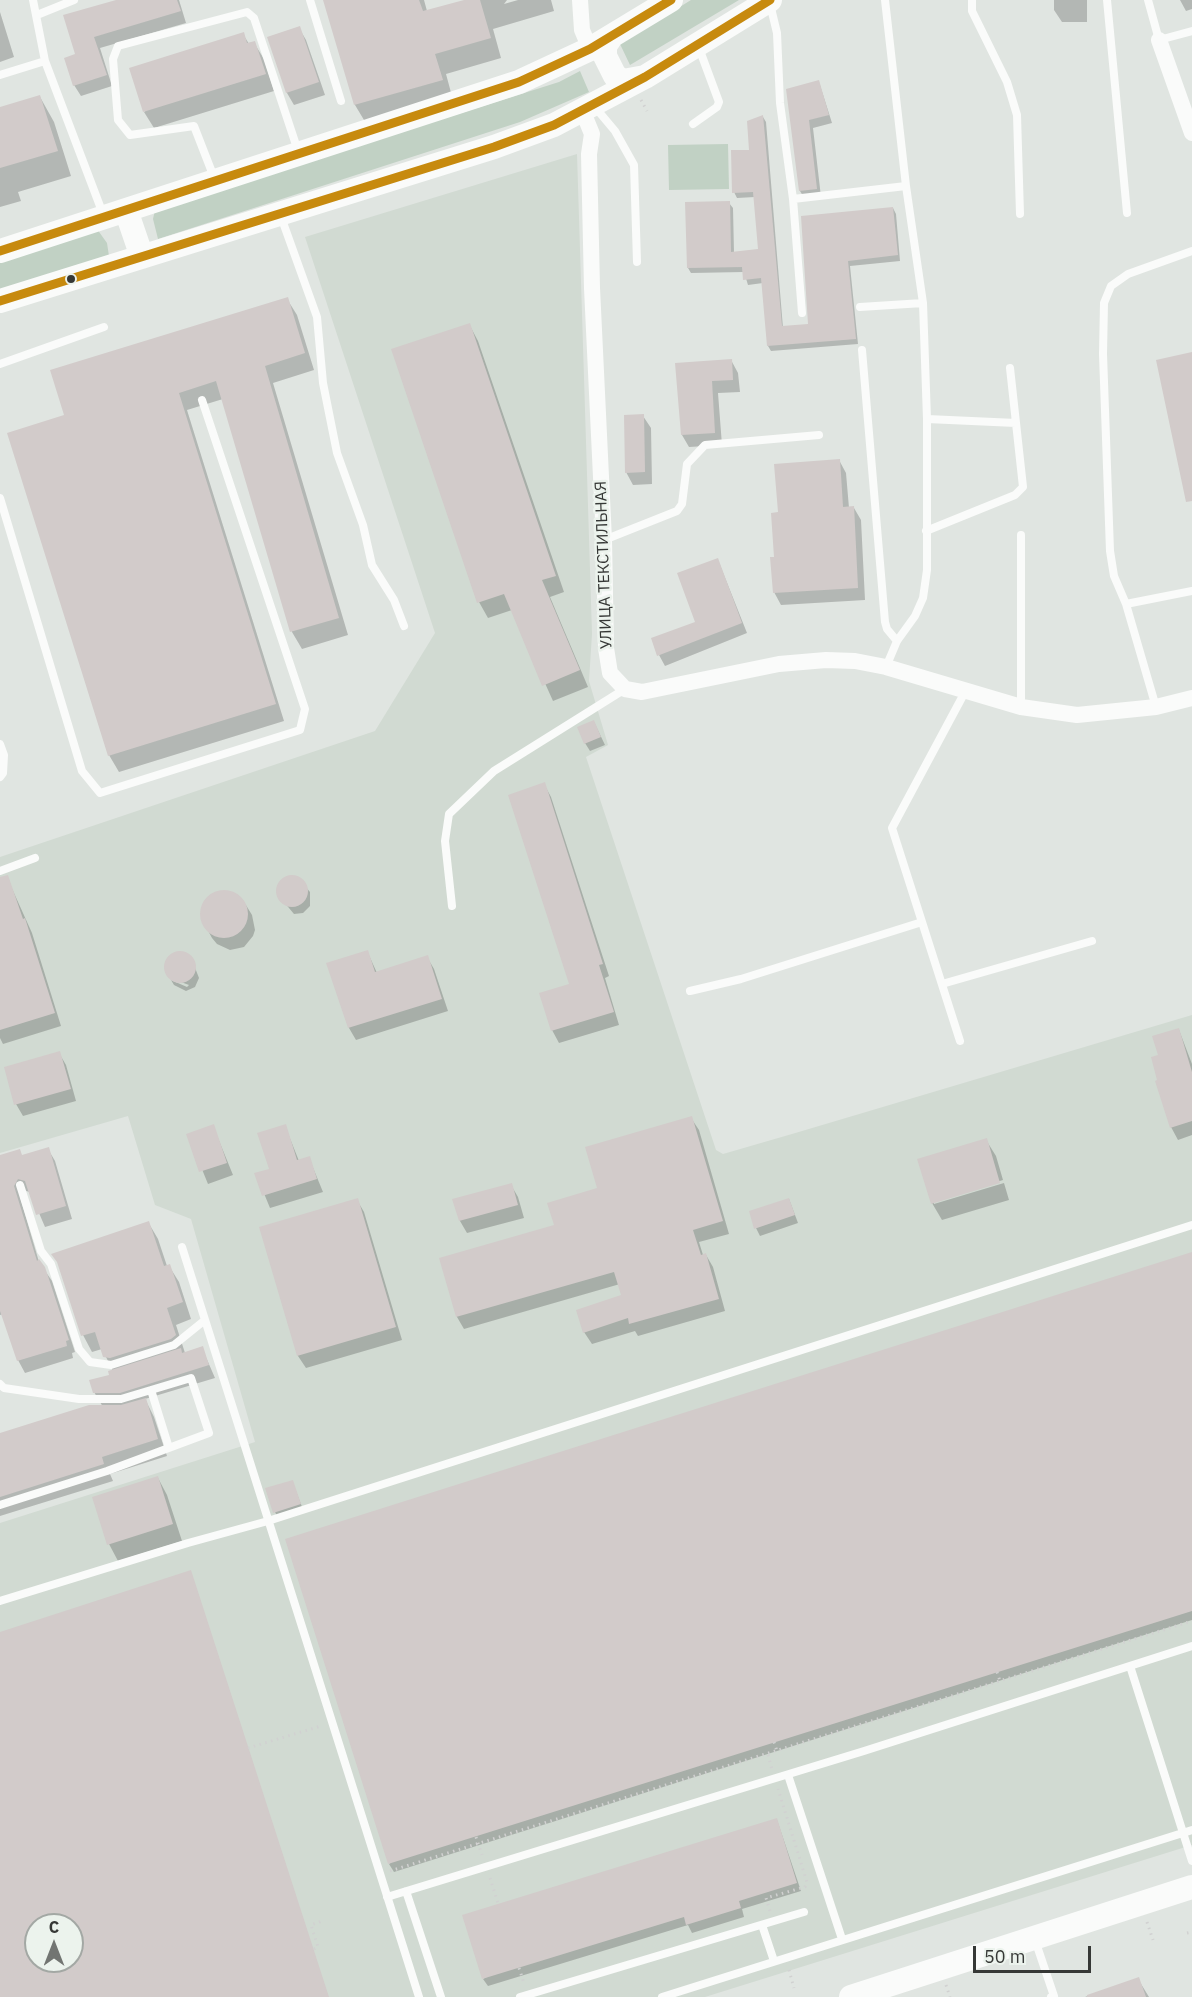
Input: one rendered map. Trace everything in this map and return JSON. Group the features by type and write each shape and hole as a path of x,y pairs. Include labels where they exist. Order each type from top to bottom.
{"main road":[{"path":"0,251 519,82 590,50 671,0"},
{"path":"0,301 494,147 588,109 645,77 770,0"},
{"path":"611,37 605,46 605,56 615,76 623,81 645,77"},
{"path":"115,214 142,257"},
{"path":"851,1997 1192,1887"}],"street":[{"path":"580,0 582,30 590,50"},
{"path":"1159,40 1192,133"},
{"name":"УЛИЦА ТЕКСТИЛЬНАЯ","path":"588,109 592,134 589,154 592,288 604,540 606,648 610,673 625,689"},
{"path":"625,689 642,692 779,664 836,660 886,668 1021,707 1077,715 1156,707 1192,698"}],"lane":[{"path":"33,0 45,61 115,214"},
{"path":"37,15 74,0"},
{"path":"310,0 341,101"},
{"path":"770,0 777,33 780,103 793,199 802,313"},
{"path":"885,0 906,186 923,303 927,418 927,570 923,598 915,616 897,640 886,668"},
{"path":"972,0 972,11 1007,82 1017,115 1020,214"},
{"path":"1107,0 1127,213"},
{"path":"1148,0 1159,40 1192,31"},
{"path":"216,182 194,126 130,135 118,120 113,59 118,46 247,12 254,18 299,155"},
{"path":"693,124 717,107 719,102 697,45"},
{"path":"0,75 45,61"},
{"path":"588,109 615,131 634,165 637,262"},
{"path":"793,199 906,186"},
{"path":"280,214 317,317 323,383 337,453 363,525 372,565 394,600 404,626"},
{"path":"1156,707 1126,604 1114,576 1110,551 1102,354 1104,303 1111,286 1128,274 1192,251"},
{"path":"860,307 923,303"},
{"path":"0,364 104,327"},
{"path":"862,350 885,622 887,630 897,640"},
{"path":"926,531 1015,495 1023,487 1010,368"},
{"path":"0,498 82,771 100,793 300,730 305,709 202,400"},
{"path":"927,418 1016,423"},
{"path":"604,540 677,511 682,504 687,464 705,445 819,435"},
{"path":"1021,535 1021,707"},
{"path":"1126,604 1192,591"},
{"path":"452,906 445,842 449,814 494,771 625,689"},
{"path":"960,1041 892,828 966,690"},
{"path":"0,744 4,755 3,773 0,777"},
{"path":"0,871 35,858"},
{"path":"690,991 741,979 922,922"},
{"path":"942,984 1092,941"},
{"path":"20,1185 41,1251 51,1264 79,1349 90,1362 111,1365 174,1345 205,1320"},
{"path":"0,1601 188,1543 268,1521 1192,1225"},
{"path":"182,1247 419,1997"},
{"path":"0,1384 4,1388 79,1399 121,1399 191,1378 208,1433 107,1471 0,1505"},
{"path":"151,1390 169,1448"},
{"path":"387,1897 788,1775 1192,1646"},
{"path":"1130,1666 1191,1857"},
{"path":"788,1775 842,1939"},
{"path":"662,1997 1192,1830"},
{"path":"406,1891 441,1997"},
{"path":"520,1997 804,1912"},
{"path":"762,1924 774,1961"},
{"path":"1034,1937 1054,1996 1051,1997"}],"path":[{"path":"380,1874 768,1755 1192,1621"},
{"path":"997,1672 1000,1682"},
{"path":"248,1748 332,1723"},
{"path":"774,1742 777,1751"},
{"path":"768,1755 807,1882 804,1887 766,1898 773,1921"},
{"path":"490,1878 498,1904"},
{"path":"314,1948 318,1947 311,1925 322,1921"},
{"path":"1147,1922 1153,1940"},
{"path":"1187,1933 1192,1932"},
{"path":"785,1958 794,1988"}],"shaded area":[{"path":"577,154 592,634 589,681 608,745 586,757 716,1150 723,1154 1192,1015 1192,1845 705,1997 0,1997 0,1523 255,1442 191,1219 155,1205 128,1116 0,1153 0,857 375,731 435,633 305,237"}],"green space":[{"path":"691,0 739,0 630,65 620,44"},
{"path":"580,71 589,92 520,122 158,239 153,219 155,210 559,82"},
{"path":"728,144 729,189 669,190 668,145"},
{"path":"97,229 107,243 109,256 0,291 0,261"}],"building":[{"path":"116,0 177,0 181,11 94,37 107,75 73,86 64,58 75,54 63,15"},
{"path":"323,0 419,0 423,11 464,0 480,0 491,38 435,54 443,80 354,105"},
{"path":"300,26 319,82 286,93 267,37"},
{"path":"244,32 247,43 255,41 266,74 143,112 129,68"},
{"path":"819,80 829,115 809,120 817,189 799,191 786,89"},
{"path":"40,95 58,151 0,168 0,107"},
{"path":"763,115 782,326 808,324 801,216 893,207 898,255 848,261 856,339 767,346 761,278 743,280 742,267 687,268 685,202 730,201 731,252 758,249 753,192 732,193 731,150 749,150 747,121"},
{"path":"288,297 305,353 265,366 339,618 290,632 216,381 179,393 276,704 108,756 7,433 64,415 50,370"},
{"path":"470,323 556,576 542,580 580,670 542,686 504,594 477,603 391,349"},
{"path":"1192,352 1192,501 1186,502 1156,360"},
{"path":"732,359 733,380 712,381 715,433 681,435 675,363"},
{"path":"644,414 645,472 625,473 624,415"},
{"path":"840,459 843,507 854,506 858,588 773,593 770,557 774,557 771,513 778,512 774,464"},
{"path":"718,558 742,623 657,656 651,638 695,622 677,573"},
{"path":"594,720 601,737 584,744 577,727"},
{"path":"545,782 603,964 599,965 614,1012 551,1031 539,993 569,984 508,795"},
{"path":"8,875 23,919 25,918 55,1013 0,1030 0,877"},
{"path":"292,875 303,880 308,891 303,902 292,907 281,902 276,891 281,880"},
{"path":"219,890 229,890 241,897 248,909 248,919 241,931 229,938 219,938 204,927 200,919 200,909 211,894"},
{"path":"368,950 375,972 428,955 442,999 348,1028 326,963"},
{"path":"180,951 191,956 196,967 191,978 180,983 169,978 164,967 169,956"},
{"path":"1179,1028 1192,1072 1192,1121 1170,1128 1155,1081 1157,1080 1151,1057 1158,1055 1152,1036"},
{"path":"60,1051 71,1089 14,1105 4,1067"},
{"path":"692,1116 723,1221 693,1230 701,1255 706,1253 719,1299 629,1324 628,1318 583,1333 576,1310 621,1295 614,1272 456,1317 439,1258 554,1225 547,1203 597,1188 585,1147"},
{"path":"214,1124 227,1163 199,1172 186,1134"},
{"path":"286,1124 297,1160 310,1156 317,1179 262,1196 254,1173 269,1169 257,1133"},
{"path":"987,1138 1000,1183 931,1204 917,1159"},
{"path":"49,1147 66,1206 36,1215 25,1181 18,1179 14,1186 37,1261 39,1259 45,1267 69,1340 66,1341 67,1346 17,1361 0,1311 0,1155 20,1149 22,1155"},
{"path":"512,1183 518,1205 459,1221 452,1199"},
{"path":"358,1198 396,1327 297,1356 259,1227"},
{"path":"789,1198 795,1215 754,1229 749,1211"},
{"path":"149,1221 164,1266 170,1264 183,1302 167,1308 176,1335 171,1339 110,1358 103,1357 95,1332 81,1336 57,1262 51,1254"},
{"path":"1192,1252 1192,1611 388,1864 285,1539"},
{"path":"203,1346 209,1365 120,1393 93,1393 89,1380 109,1375 108,1371 181,1348 182,1353"},
{"path":"146,1398 158,1439 102,1457 104,1464 0,1497 0,1433 89,1405 121,1405"},
{"path":"158,1476 173,1524 107,1545 92,1497"},
{"path":"293,1480 301,1504 273,1513 265,1488"},
{"path":"191,1570 329,1997 0,1997 0,1632"},
{"path":"777,1818 797,1883 739,1901 741,1908 686,1925 684,1917 482,1979 462,1915"},
{"path":"1139,1977 1146,1997 1087,1997 1087,1995"}],"transit line":[{"path":"0,251 519,82 590,49 671,0"},
{"path":"0,301 494,147 554,125 645,77 770,0"}]}
